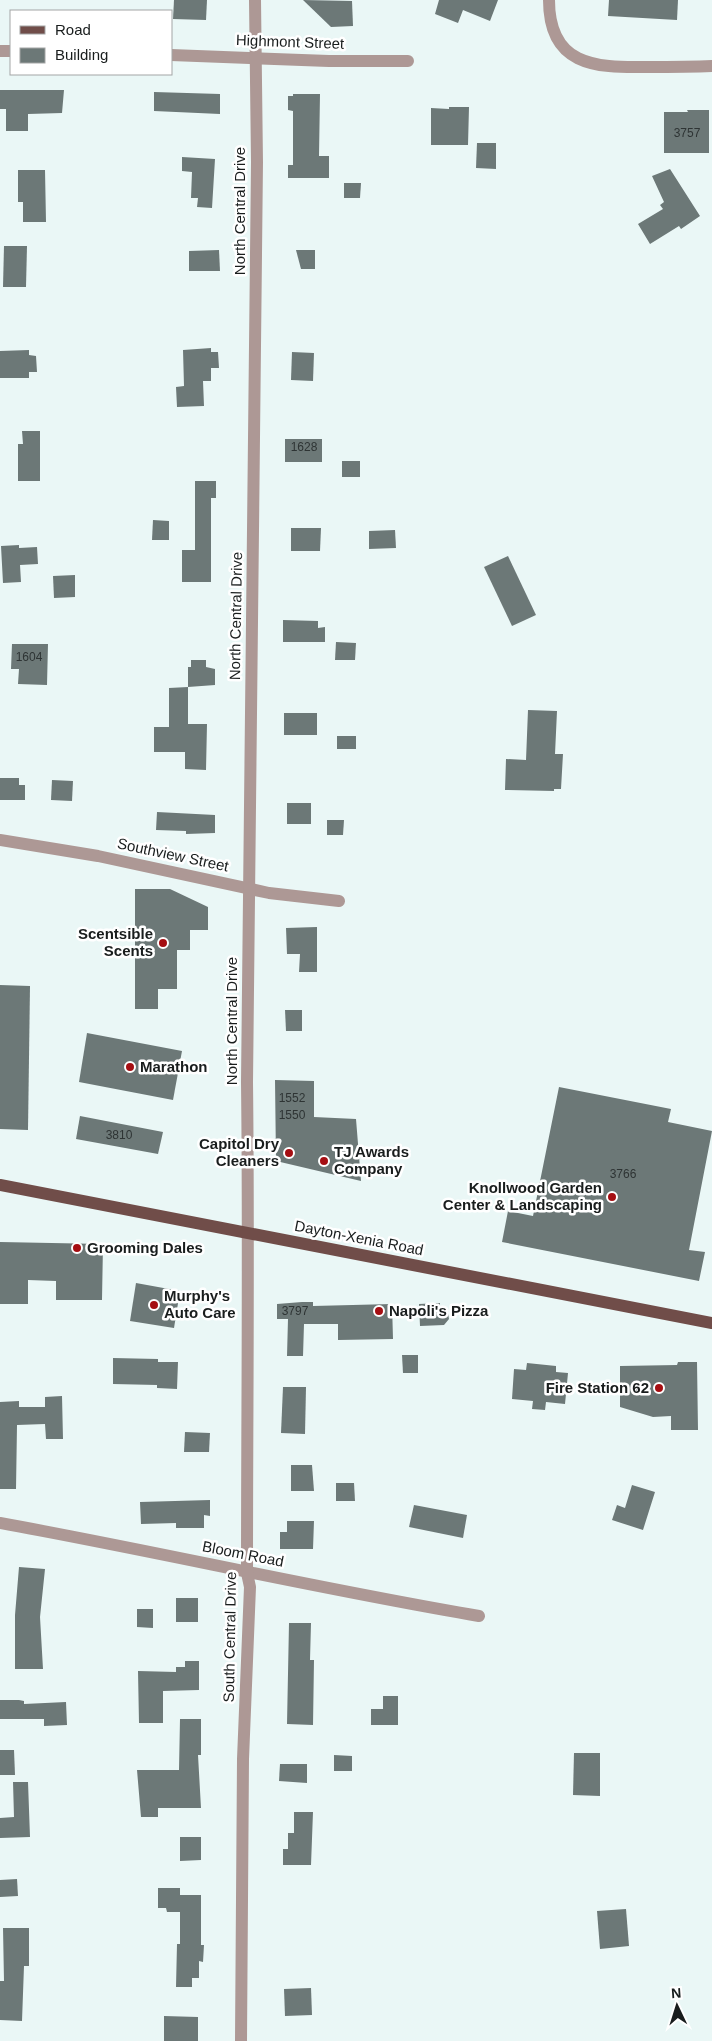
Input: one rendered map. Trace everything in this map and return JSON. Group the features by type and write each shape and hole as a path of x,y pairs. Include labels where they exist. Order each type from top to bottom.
{"main road":[{"name":"Dayton-Xenia Road","path":"0,1185 712,1322"}],"street":[{"name":"North Central Drive","path":"249,1233 249,888 258,162 254,0"},
{"path":"549,0 550,21 555,37 565,50 581,61 614,68 712,66"},
{"name":"Highmont Street","path":"172,55 408,60"},
{"name":"Southview Street","path":"0,840 98,856 269,893 339,901"},
{"name":"South Central Drive","path":"241,2041 244,1759 250,1587 247,1573 249,1233"},
{"name":"Bloom Road","path":"0,1523 122,1545 247,1573 480,1616"}],"building":[{"path":"174,0 207,0 206,20 173,19"},
{"path":"303,0 352,1 353,26 331,27"},
{"path":"439,0 498,0 490,21 463,10 458,23 435,14"},
{"path":"609,0 678,0 677,20 608,16"},
{"path":"0,90 64,90 62,113 28,114 28,131 6,131 6,109 0,109"},
{"path":"154,92 220,94 220,114 154,111"},
{"path":"293,94 320,94 319,156 329,156 329,178 288,178 288,165 293,165 293,111 288,110 288,96 293,96"},
{"path":"449,107 469,107 468,145 431,145 431,108 449,109"},
{"path":"687,110 709,110 709,153 664,153 664,112 688,112"},
{"path":"477,143 496,143 496,169 476,168"},
{"path":"182,157 215,159 212,208 197,207 198,198 191,198 192,172 182,171"},
{"path":"670,169 700,216 681,229 679,226 650,244 638,224 663,209 660,205 664,202 652,176"},
{"path":"18,170 45,170 46,222 23,222 23,202 18,202"},
{"path":"344,183 361,183 360,198 344,198"},
{"path":"4,246 27,246 26,287 3,287"},
{"path":"219,250 220,271 189,271 189,251"},
{"path":"296,250 315,250 315,269 301,269"},
{"path":"211,348 211,352 218,352 219,368 211,368 211,381 203,381 204,406 177,407 176,387 184,386 183,350"},
{"path":"29,350 29,355 36,356 37,372 29,372 29,378 0,378 0,351"},
{"path":"292,352 314,353 313,381 291,380"},
{"path":"22,431 40,431 40,481 18,481 18,444 23,444"},
{"path":"285,439 322,439 322,462 285,462"},
{"path":"342,461 360,461 360,477 342,477"},
{"path":"195,481 216,481 216,498 211,498 211,582 182,582 182,550 195,550"},
{"path":"153,520 169,521 169,540 152,540"},
{"path":"291,528 321,528 320,551 291,551"},
{"path":"395,530 396,548 369,549 369,531"},
{"path":"19,545 19,548 37,547 38,564 20,565 21,582 3,583 1,546"},
{"path":"508,556 536,615 512,626 484,567"},
{"path":"75,575 75,597 54,598 53,576"},
{"path":"283,620 318,621 318,628 325,627 325,642 283,642"},
{"path":"336,642 356,643 355,660 335,660"},
{"path":"12,644 48,644 47,685 18,684 19,669 11,669"},
{"path":"191,660 206,660 206,667 215,669 215,685 188,687 188,667 191,667"},
{"path":"188,687 188,724 207,724 206,770 185,769 185,752 154,752 154,727 169,727 169,688"},
{"path":"528,710 557,711 555,754 563,754 561,789 554,789 554,791 505,790 506,759 526,760"},
{"path":"284,713 317,713 317,735 284,735"},
{"path":"337,736 356,736 356,749 337,749"},
{"path":"0,778 19,778 19,785 25,785 25,800 0,800"},
{"path":"52,780 73,781 72,801 51,800"},
{"path":"287,803 311,803 311,824 287,824"},
{"path":"157,812 215,815 215,833 186,834 186,831 156,830"},
{"path":"327,820 344,820 343,835 327,835"},
{"path":"135,889 170,889 208,907 208,930 190,930 190,950 177,950 177,989 158,989 158,1009 135,1009"},
{"path":"317,927 317,972 299,972 300,954 287,954 286,928"},
{"path":"0,985 30,986 28,1130 0,1129"},
{"path":"285,1010 302,1010 302,1031 286,1031"},
{"name":"Marathon","path":"87,1033 182,1051 173,1100 79,1082"},
{"path":"275,1080 314,1081 314,1117 356,1119 361,1181 276,1161"},
{"path":"559,1087 671,1109 668,1122 712,1131 689,1250 705,1252 699,1281 502,1242 508,1211 533,1216"},
{"path":"80,1116 163,1132 158,1154 76,1139"},
{"path":"0,1242 103,1244 102,1300 56,1300 56,1281 28,1280 28,1304 0,1304"},
{"path":"136,1283 180,1291 174,1328 130,1321"},
{"path":"313,1302 313,1306 392,1304 393,1339 338,1340 338,1324 304,1324 303,1356 287,1356 288,1319 277,1319 277,1304"},
{"path":"440,1303 440,1307 448,1313 449,1319 444,1325 420,1326 419,1304"},
{"path":"402,1355 418,1355 418,1373 403,1373"},
{"path":"113,1358 158,1359 158,1362 178,1362 177,1389 157,1388 157,1385 113,1384"},
{"path":"678,1362 697,1362 698,1430 671,1430 671,1416 653,1417 620,1407 620,1366 677,1365"},
{"path":"527,1363 556,1366 556,1372 568,1373 565,1404 546,1402 545,1410 532,1409 533,1401 512,1399 514,1369 526,1370"},
{"path":"283,1387 306,1387 305,1434 281,1433"},
{"path":"62,1396 63,1439 46,1439 45,1424 17,1425 16,1489 0,1489 0,1402 19,1401 19,1407 45,1407 45,1397"},
{"path":"185,1432 210,1433 209,1452 184,1452"},
{"path":"291,1465 312,1465 314,1491 291,1491"},
{"path":"336,1483 354,1483 355,1501 336,1501"},
{"path":"632,1485 655,1492 643,1530 612,1520 617,1505 625,1508"},
{"path":"210,1500 210,1516 204,1515 204,1528 176,1528 176,1523 141,1524 140,1502"},
{"path":"414,1505 467,1515 463,1538 409,1527"},
{"path":"287,1521 314,1521 313,1549 280,1549 280,1532 287,1532"},
{"path":"19,1567 45,1569 40,1617 43,1669 15,1669 15,1615"},
{"path":"176,1598 198,1598 198,1622 176,1622"},
{"path":"137,1609 153,1609 153,1628 137,1627"},
{"path":"289,1623 311,1623 310,1660 314,1660 313,1725 287,1724"},
{"path":"185,1661 199,1661 199,1690 163,1691 163,1723 139,1723 138,1671 176,1672 176,1667 185,1667"},
{"path":"383,1696 398,1696 398,1725 371,1725 371,1709 383,1709"},
{"path":"0,1700 19,1700 24,1701 24,1704 66,1702 67,1725 44,1726 44,1719 0,1719"},
{"path":"180,1719 201,1719 201,1755 198,1755 201,1808 158,1808 158,1817 141,1817 137,1770 179,1770"},
{"path":"0,1750 14,1750 15,1775 0,1775"},
{"path":"574,1753 600,1753 600,1796 573,1795"},
{"path":"334,1755 352,1756 352,1771 334,1771"},
{"path":"280,1764 307,1764 307,1783 279,1781"},
{"path":"13,1782 28,1782 30,1837 0,1838 0,1818 14,1817"},
{"path":"294,1812 313,1812 311,1865 283,1865 283,1849 288,1849 288,1833 294,1833"},
{"path":"180,1837 201,1837 201,1860 180,1861"},
{"path":"17,1879 18,1896 0,1897 0,1880"},
{"path":"158,1888 180,1888 180,1895 201,1895 201,1945 204,1945 203,1962 199,1961 199,1978 192,1978 192,1987 176,1987 177,1944 180,1944 180,1912 167,1912 166,1908 158,1908"},
{"path":"626,1909 629,1946 600,1949 597,1911"},
{"path":"3,1928 29,1928 29,1966 24,1966 22,2021 0,2020 0,1981 4,1981"},
{"path":"311,1988 312,2015 285,2016 284,1989"},
{"path":"164,2016 198,2017 198,2041 164,2041"}],"place":[{"name":"Scentsible Scents","path":"163,943"},
{"name":"Marathon","path":"130,1067"},
{"name":"Capitol Dry Cleaners","path":"289,1153"},
{"name":"TJ Awards Company","path":"324,1161"},
{"name":"Knollwood Garden Center & Landscaping","path":"612,1197"},
{"name":"Grooming Dales","path":"77,1248"},
{"name":"Murphy's Auto Care","path":"154,1305"},
{"name":"Napoli's Pizza","path":"379,1311"},
{"name":"Fire Station 62","path":"659,1388"}]}
